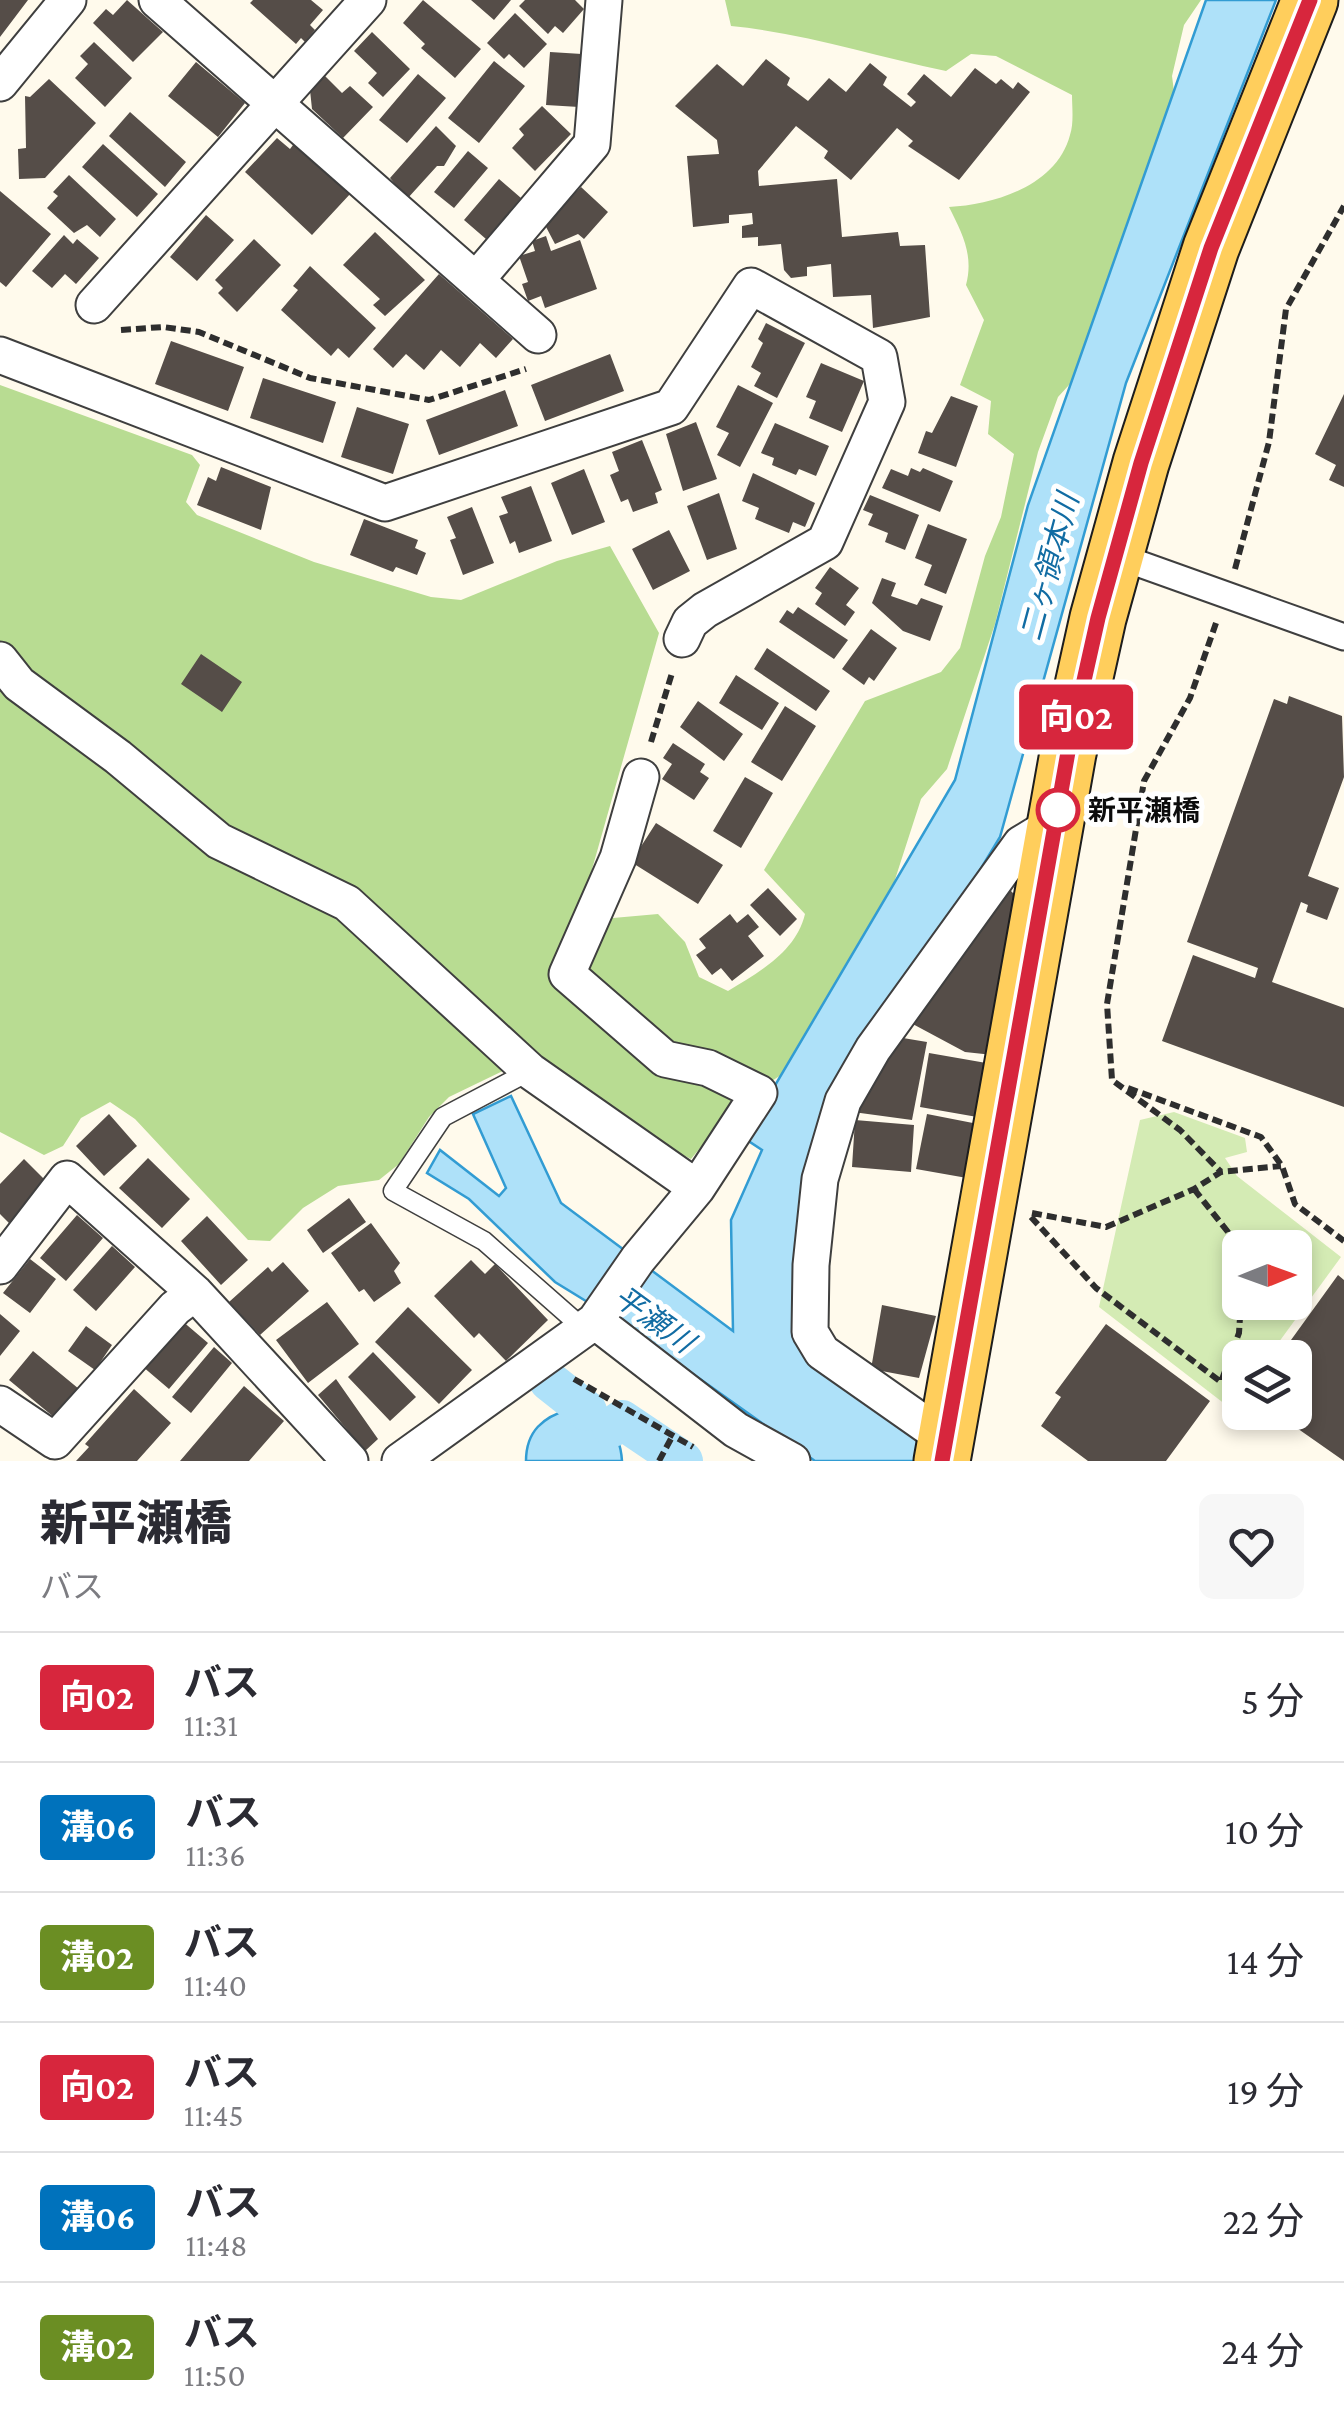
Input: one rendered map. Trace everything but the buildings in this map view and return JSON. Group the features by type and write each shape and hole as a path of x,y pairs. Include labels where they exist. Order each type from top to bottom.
{"main road":[{"path":"944,1451 1056,822 1098,618 1141,463 1211,248 1310,0"}],"street":[{"path":"0,83 68,0"},
{"path":"157,0 538,336"},
{"path":"100,318 274,104 368,0"},
{"path":"476,280 592,144 604,0"},
{"path":"0,355 385,504 671,407 752,286 879,358 888,402 825,542 705,610 690,622 682,640"},
{"path":"1138,563 1344,637"},
{"path":"0,660 19,684 118,757 220,842 347,903 530,1071 697,1188"},
{"path":"400,1461 594,1321 638,1259 697,1188 759,1093 708,1068 665,1059 567,974 618,858 641,777"},
{"path":"944,1451 822,1352 810,1332 810,1265 820,1179 843,1101 874,1049 1021,844 1056,822"},
{"path":"0,1266 68,1179 195,1293 350,1461"},
{"path":"0,1404 50,1451 174,1308 195,1293"},
{"path":"594,1321 723,1420 792,1461"}],"lane":[{"path":"530,1071 443,1116 392,1192 484,1241 594,1321"}],"path":[{"path":"1220,1172 1180,1130 1112,1080 1107,1004 1144,782 1190,698 1226,594 1268,442 1286,309 1344,206"},
{"path":"100,318 199,332 310,378 429,400 546,363 538,336"},
{"path":"641,777 682,640"},
{"path":"1121,1086 1261,1137 1282,1166 1295,1204 1344,1241"},
{"path":"1240,1320 1221,1382 1096,1288 1026,1212 1106,1226 1194,1189 1220,1172 1282,1166"},
{"path":"1194,1189 1226,1230"},
{"path":"568,1381 577,1378 671,1438 701,1452"},
{"path":"659,1461 671,1438"}],"green space":[{"path":"725,0 1201,0 1184,25 1172,76 1178,123 1091,361 1058,397 1038,452 995,624 947,769 921,799 890,895 789,1070 737,1103 691,1159 663,1145 538,1054 449,1097 429,1117 399,1164 379,1180 338,1186 303,1208 270,1241 248,1240 135,1119 110,1102 81,1118 63,1146 44,1155 0,1132 0,385 192,455 200,465 186,502 197,515 314,562 431,597 461,600 557,561 610,546 659,633 581,908 613,918 658,914 685,942 699,977 728,991 775,960 794,939 805,914 764,870 865,701 941,672 960,648 985,556 1001,517 1014,454 988,434 991,401 960,385 984,320 966,285 968,254 949,207 1004,197 1052,167 1070,135 1072,95 996,56 971,54 946,71 812,39 731,26"},
{"path":"1174,1112 1245,1138 1247,1152 1225,1158 1237,1176 1306,1230 1222,1230 1222,1320 1295,1320 1280,1340 1222,1340 1222,1402 1099,1307 1140,1120"},
{"path":"1312,1234 1341,1257 1312,1297"}],"water":[{"path":"1206,0 1276,0 1126,383 1000,837 826,1125 799,1340 961,1461 815,1461 620,1322 555,1282 469,1199 427,1173 440,1150 499,1196 506,1188 473,1114 511,1096 561,1203 733,1331 731,1220 762,1150 744,1138 955,780 1028,505"},
{"path":"570,1409 591,1414 607,1424 618,1440 622,1461 526,1461 529,1441 538,1427"}],"waterway":[{"path":"549,1381 587,1411"},
{"path":"612,1427 622,1420 683,1461"}],"bus line":[{"name":"向02","path":"942,1461 1068,752 1098,618 1141,463 1211,248 1310,0"}],"place":[{"name":"新平瀬橋","path":"1058,810"}],"water label":[{"name":"二ヶ領本川","path":"1049,567"},
{"name":"平瀬川","path":"654,1319"}]}
